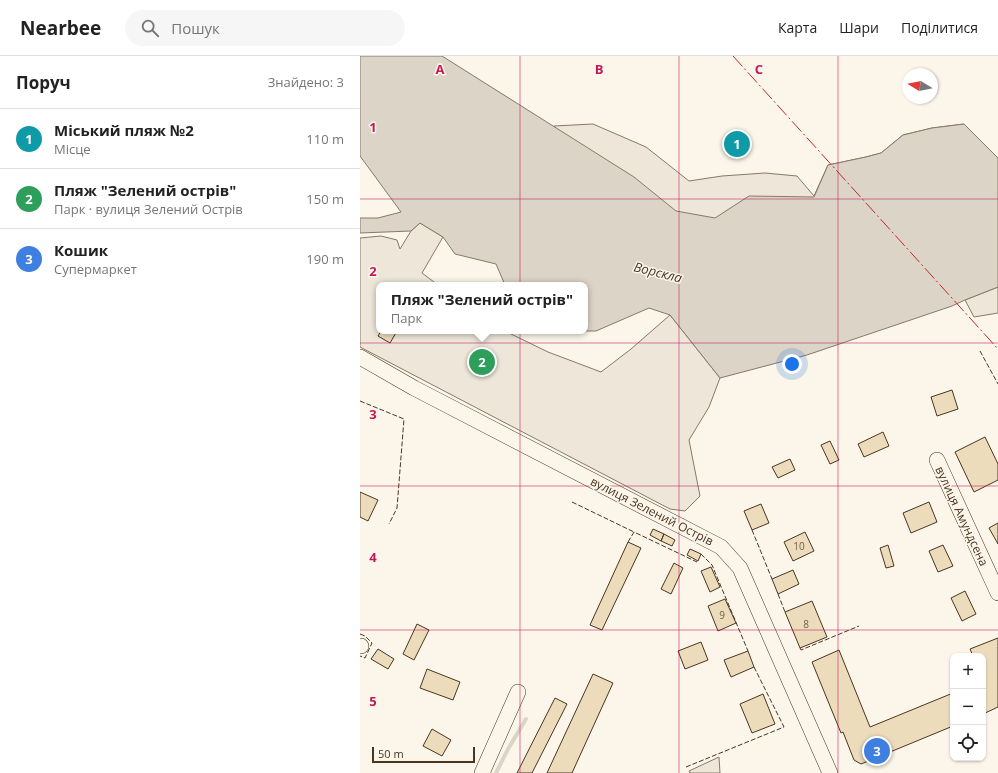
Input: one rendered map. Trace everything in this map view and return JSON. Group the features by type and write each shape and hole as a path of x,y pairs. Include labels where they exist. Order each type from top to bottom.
{"street":[{"name":"вулиця Зелений Острів","path":"360,357 414,388 700,534 721,547 740,568 830,773"},
{"name":"вулиця Амундсена","path":"937,460 998,593"},
{"path":"482,773 518,692"}],"shaded area":[{"path":"593,124 646,147 689,181 722,176 765,173 797,176 814,196 828,165 881,153 903,135 932,128 964,124 998,158 998,172 665,248 554,126"},
{"path":"420,223 443,237 422,273 434,282 376,282 376,334 511,334 548,352 601,372 631,349 670,315 720,378 709,407 689,440 700,496 685,511 670,509 360,347 360,238 381,236 397,240 400,249 411,231"},
{"path":"998,287 998,313 974,317 965,300"},
{"path":"719,757 720,773 690,773 689,771"}],"water":[{"name":"Ворскла","path":"360,56 442,56 634,177 676,211 715,218 749,196 814,197 828,165 881,153 903,135 932,128 964,124 998,158 998,287 952,306 807,355 720,378 670,315 649,308 596,331 588,331 588,282 504,282 496,264 455,254 443,237 420,223 411,231 360,233 360,218 378,218 401,212 360,156"}],"building":[{"path":"379,334 395,334 390,343 378,336"},
{"path":"952,390 958,409 937,416 931,397"},
{"path":"883,432 889,446 864,457 858,444"},
{"path":"985,437 998,464 998,480 974,492 955,452"},
{"path":"830,441 839,460 830,464 821,445"},
{"path":"790,459 795,470 778,478 772,467"},
{"path":"360,492 378,500 368,521 360,517"},
{"path":"929,502 937,522 911,533 903,513"},
{"path":"761,504 769,523 752,530 744,511"},
{"path":"998,523 998,544 989,528"},
{"path":"653,529 664,534 661,541 650,535"},
{"path":"805,532 814,551 793,561 784,542"},
{"path":"664,534 675,540 672,546 661,541"},
{"path":"628,542 641,548 602,630 590,625"},
{"path":"888,545 894,566 886,568 880,548"},
{"path":"943,545 953,566 938,572 929,551"},
{"path":"690,549 701,554 698,561 687,555"},
{"path":"674,563 683,568 671,594 661,589"},
{"path":"711,567 720,587 710,592 701,571"},
{"path":"793,570 799,584 778,594 772,579"},
{"path":"965,591 976,614 962,621 951,598"},
{"path":"725,599 736,623 718,631 708,606"},
{"path":"812,601 827,637 800,648 785,612"},
{"path":"417,624 429,630 414,660 403,654"},
{"path":"998,638 998,707 986,713 986,653 972,653 970,649"},
{"path":"701,642 708,660 685,669 678,651"},
{"path":"378,649 394,659 388,669 371,659"},
{"path":"839,650 870,727 950,694 950,727 861,764 854,760 843,732 841,733 812,662"},
{"path":"748,651 754,667 731,677 724,660"},
{"path":"427,669 460,682 453,700 420,688"},
{"path":"593,674 613,683 572,773 547,773"},
{"path":"763,694 775,724 752,733 740,704"},
{"path":"555,698 567,704 532,773 517,773"},
{"path":"432,729 451,740 442,756 423,746"}],"waterway":[{"path":"496,773 526,719"}],"fence":[{"path":"980,351 998,384"},
{"path":"360,401 404,419 397,508 389,524"},
{"path":"572,502 634,532"},
{"path":"752,530 772,579"},
{"path":"628,542 634,532 697,562"},
{"path":"701,554 712,565 748,651"},
{"path":"778,594 785,612"},
{"path":"800,648 801,650 859,626"},
{"path":"360,634 365,636 372,643 365,658 360,656"},
{"path":"686,767 784,727 754,667"}],"power":[{"path":"733,56 998,349"}],"place":[{"name":"Міський пляж №2","path":"737,144"},
{"name":"Пляж \"Зелений острів\"","path":"482,362"},
{"name":"Кошик","path":"877,751"}]}
